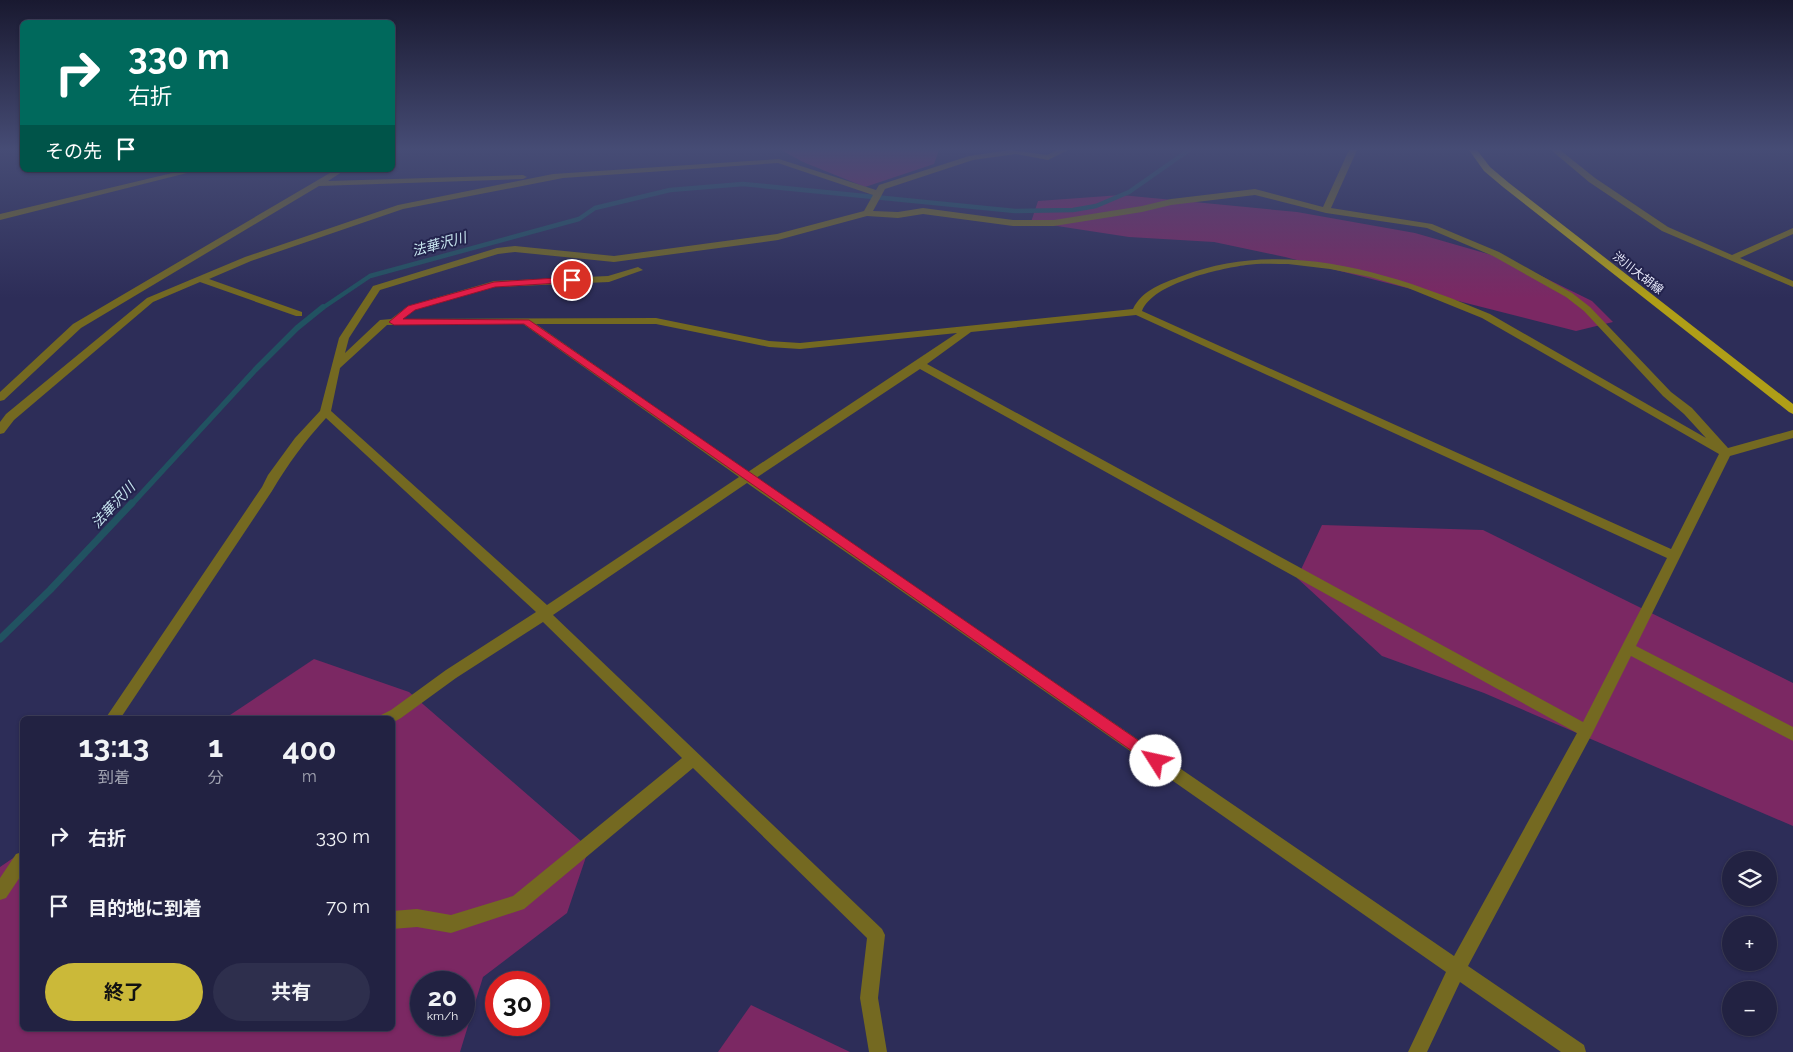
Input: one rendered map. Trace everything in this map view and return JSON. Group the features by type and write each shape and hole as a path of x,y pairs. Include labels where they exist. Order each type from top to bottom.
{"main road":[{"name":"渋川大胡線","path":"1524,199 1793,410"}],"street":[{"path":"0,217 75,199"},
{"path":"0,398 77,326 292,199"},
{"path":"0,430 10,417 150,300 248,259 401,207 442,199"},
{"path":"867,213 875,199"},
{"path":"114,716 268,488 272,478 299,441 325,412 344,338 376,288 497,250 515,249 614,258 778,237 867,213 898,215 922,211 1013,223 1054,222 1142,210 1171,202 1195,199"},
{"path":"1283,199 1326,210 1429,226 1496,254 1588,309 1667,394 1688,411 1726,453"},
{"path":"1326,210 1331,199"},
{"path":"1620,199 1665,229 1793,284"},
{"path":"1732,258 1793,231"},
{"path":"1137,312 1138,306 1161,288 1185,276 1230,263 1265,260 1298,262 1360,273 1394,281 1454,302 1486,316 1726,453 1793,434"},
{"path":"394,322 411,308 494,284 609,279 638,270"},
{"path":"200,279 299,314"},
{"path":"335,368 384,322 656,321 769,344 800,346 1137,312 1675,556"},
{"path":"526,322 1577,1052"},
{"path":"392,716 451,674 545,614 736,484 748,478 919,364 968,329"},
{"path":"919,364 1586,731"},
{"path":"325,412 333,417 545,614 876,935 870,998 878,1052"},
{"path":"1417,1052 1457,968 1586,731 1726,453"},
{"path":"1628,648 1793,734"},
{"path":"395,920 417,918 450,924 518,903 693,758"},
{"path":"0,892 20,863"}],"shaded area":[{"path":"1064,199 1163,199 1297,212 1415,233 1509,260 1592,301 1613,322 1576,331 1285,257 1214,242 1129,237 1031,222 1038,201"},
{"path":"1322,525 1483,530 1793,683 1793,826 1484,693 1382,656 1297,578"},
{"path":"314,659 409,692 589,848 567,913 491,971 485,971 475,1003 475,971 410,971 410,1036 465,1036 460,1052 0,1052 0,867 20,853 20,1031 395,1031 395,716 228,716"},
{"path":"751,1005 850,1052 718,1052"}],"waterway":[{"name":"法華沢川","path":"321,309 370,276 579,219 595,208 632,199"},
{"name":"法華沢川","path":"895,199 1015,211 1073,210 1096,206 1112,199"},
{"name":"法華沢川","path":"131,505 255,370 297,328 323,307"},
{"name":"法華沢川","path":"0,639 50,590 132,503"}],"route":[{"path":"572,280 494,284 411,308 394,322 526,322 1156,761"}]}
